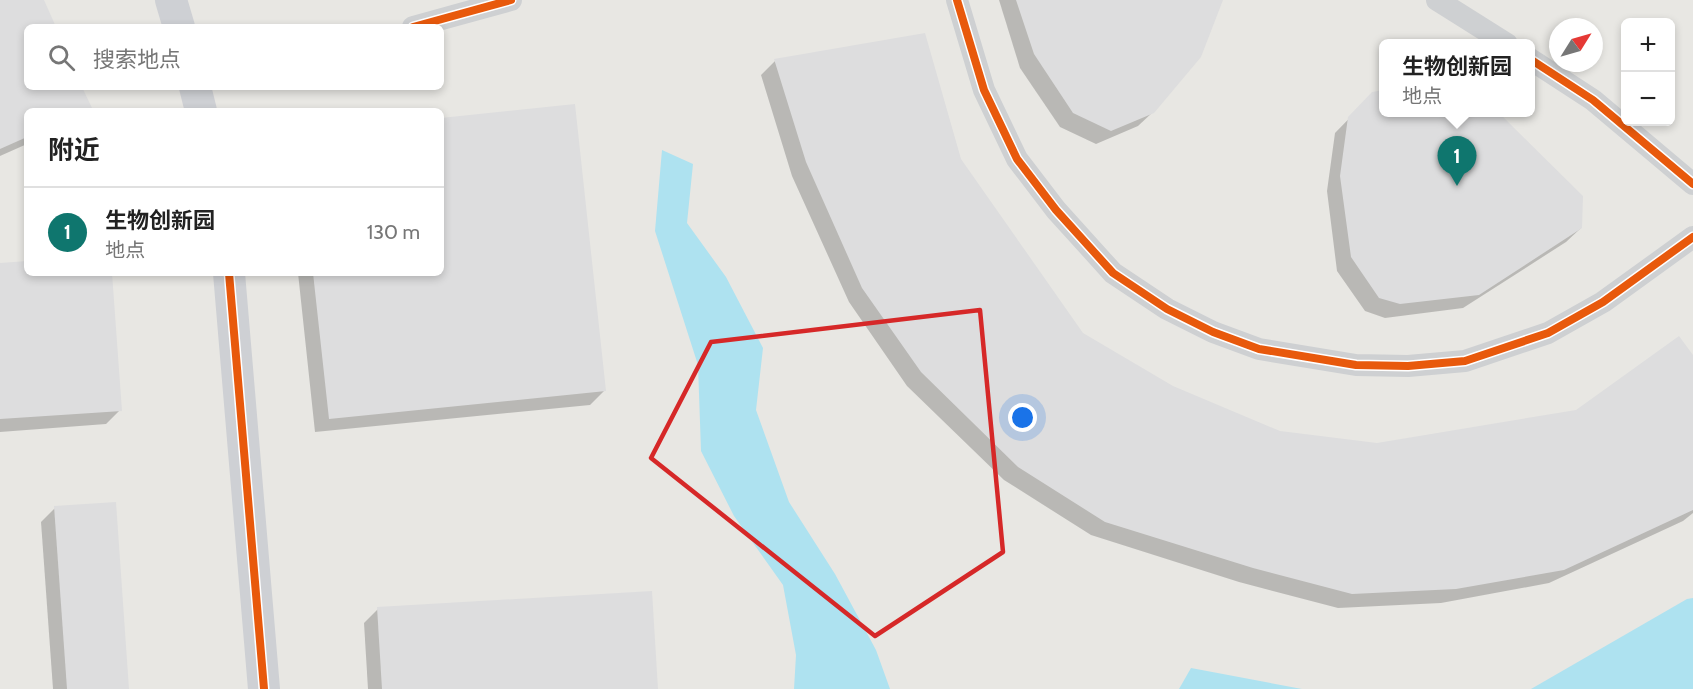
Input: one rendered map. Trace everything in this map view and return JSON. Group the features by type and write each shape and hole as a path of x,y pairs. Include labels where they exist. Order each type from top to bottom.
{"street":[{"path":"171,0 178,24"},
{"path":"423,24 511,0"},
{"path":"957,0 984,90 1017,159 1056,210 1113,273 1167,309 1213,332 1259,349 1356,365 1408,366 1465,361 1548,333 1603,302 1693,237"},
{"path":"1437,0 1500,39"},
{"path":"1535,62 1593,100 1693,184"},
{"path":"196,90 200,108"},
{"path":"229,276 264,689"}],"highlighted area":[{"path":"980,310 1003,552 875,636 651,458 711,342"}],"shaded area":[{"path":"0,0 1693,0 1693,689 0,689"}],"water":[{"path":"662,150 693,164 687,223 726,277 763,348 756,410 789,502 835,574 876,650 890,689 794,689 796,655 783,585 734,516 701,451 698,365 655,231"},
{"path":"1693,598 1693,689 1531,689 1687,599"},
{"path":"1191,668 1302,689 1179,689"}],"building":[{"path":"0,0 44,0 55,24 24,24 24,90 83,90 92,108 24,108 24,138 0,149"},
{"path":"1016,0 1223,0 1201,57 1154,113 1111,131 1073,113 1034,54"},
{"path":"925,33 961,159 1083,333 1173,386 1280,431 1377,443 1576,410 1679,336 1693,355 1693,510 1564,570 1456,589 1352,594 1253,568 1105,522 1018,467 921,372 862,288 806,162 774,59"},
{"path":"1379,91 1379,117 1503,117 1583,196 1582,228 1479,295 1400,304 1379,298 1351,257 1340,176 1348,117 1372,92"},
{"path":"575,104 606,391 329,419 313,276 444,276 444,118"},
{"path":"24,261 24,276 112,276 122,411 0,419 0,263"},
{"path":"116,502 129,689 67,689 54,506"},
{"path":"652,591 658,689 382,689 377,607"}],"cycle path":[{"path":"424,24 511,0"},
{"path":"957,0 984,90 1017,159 1056,210 1113,273 1167,309 1213,332 1259,349 1356,365 1408,366 1465,361 1548,333 1603,302 1693,237"},
{"path":"1535,62 1593,100 1693,184"},
{"path":"229,276 264,689"}],"place":[{"name":"生物创新园","path":"1457,186"}]}
